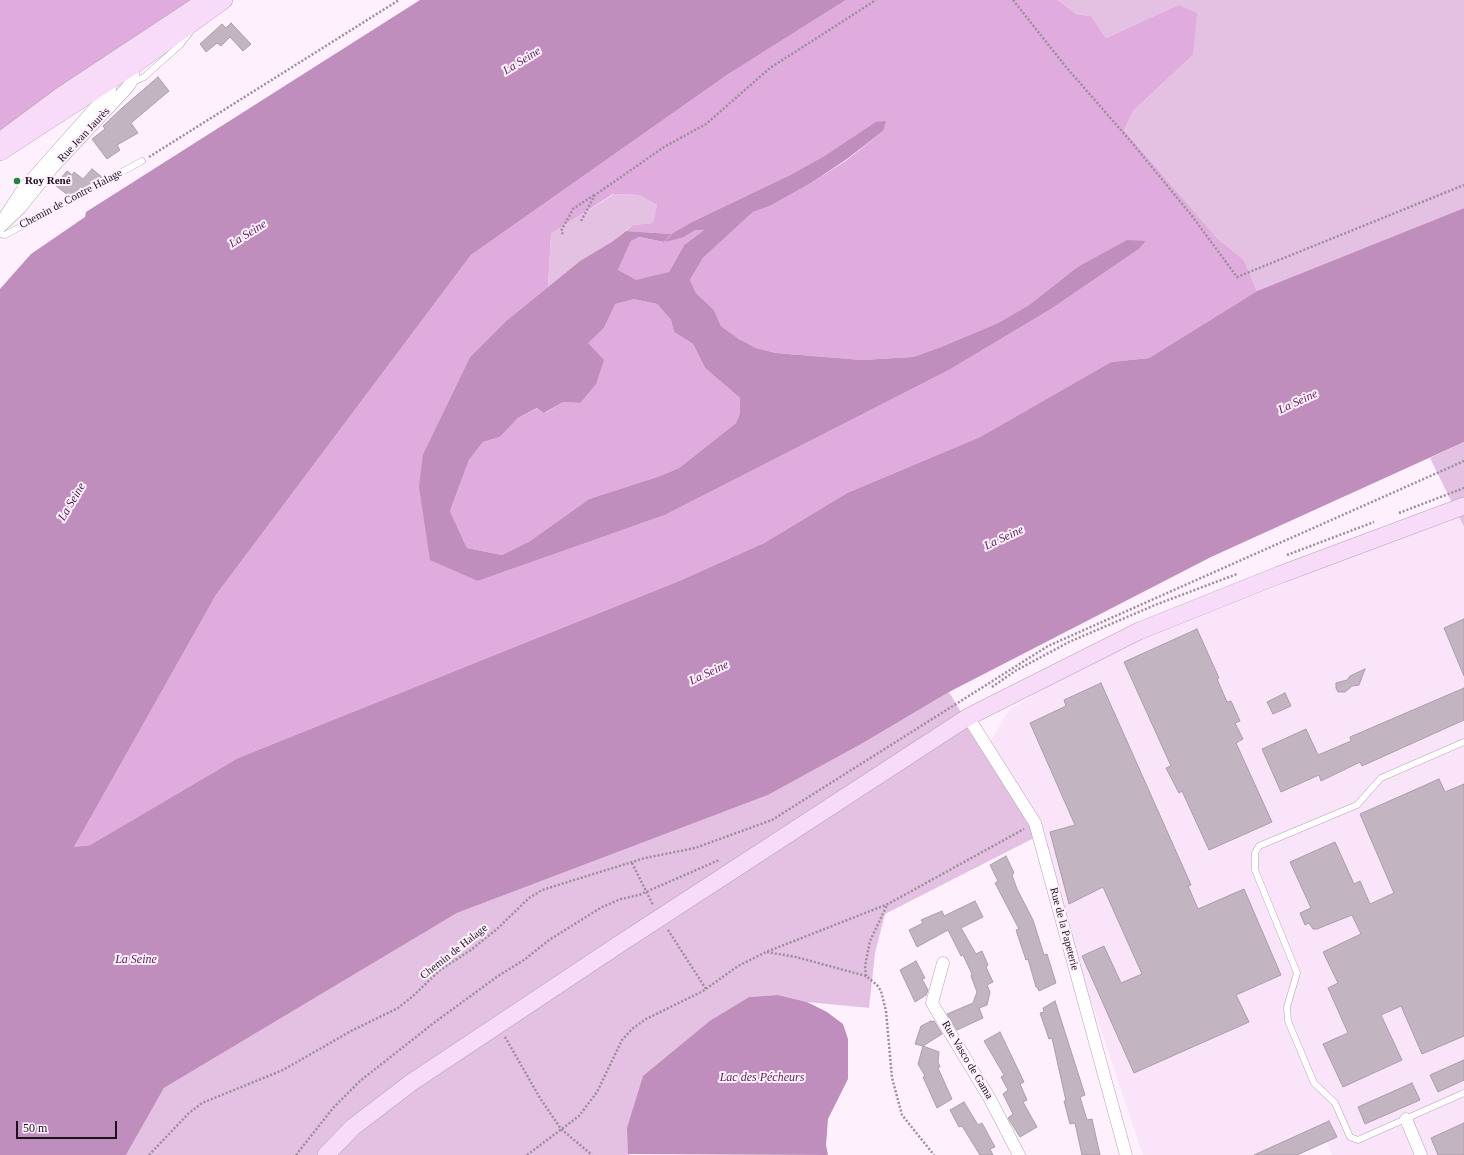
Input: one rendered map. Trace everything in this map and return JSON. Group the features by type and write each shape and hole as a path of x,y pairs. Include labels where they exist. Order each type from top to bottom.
{"main road":[{"path":"0,152 99,102 117,70 206,0"},
{"path":"0,140 36,112 117,70 191,25 224,0"},
{"path":"326,1155 353,1127 406,1087 498,1024 968,717 1139,631 1464,506"}],"street":[{"path":"121,95 116,95 117,70 133,74 130,84"},
{"name":"Rue Jean Jaurès","path":"0,226 20,194 99,102 121,95 130,84"},
{"name":"Rue de la Papeterie","path":"968,717 1035,823 1126,1155"},
{"name":"Rue Vasco de Gama","path":"943,963 932,1003 990,1099 1019,1155"},
{"path":"1406,1119 1422,1155"}],"lane":[{"path":"130,84 144,77 180,45 190,32 191,25"},
{"name":"Chemin de Contre Halage","path":"0,234 5,235 142,161"},
{"path":"1464,742 1381,778 1357,805 1259,846 1255,854 1255,870 1296,973 1287,1007 1288,1021 1314,1083 1335,1103 1350,1137 1358,1140 1464,1093"}],"path":[{"path":"142,161 166,144 399,0"},
{"path":"563,234 561,231 573,209 664,147 706,124 770,68 876,0"},
{"path":"1013,0 1066,67 1133,144 1192,216 1236,278 1464,185"},
{"path":"581,221 595,195"},
{"name":"Chemin de Halage","path":"149,1155 189,1113 202,1103 283,1070 351,1030 398,1008 440,970 497,929 529,898 542,890 645,858 702,846 772,820"},
{"path":"527,1155 578,1116 597,1092 622,1040 632,1029 646,1019 703,991 738,966 766,952 888,904 1035,823"},
{"path":"866,976 865,966 870,941 888,904"},
{"path":"766,952 796,957 866,976 877,985 881,991 886,1011 892,1078 902,1115 934,1155"},
{"path":"498,1024 540,1098 561,1129 592,1155"}],"shaded area":[{"path":"0,0 194,0 0,139"},
{"path":"846,0 1058,0 1076,14 1091,16 1106,38 1178,5 1197,13 1193,55 1134,110 1124,130 1217,238 1244,260 1257,291 1149,358 1111,362 980,437 847,493 764,543 679,581 238,758 90,845 74,847 216,595 471,255 727,75","holes":["883,131 847,160 811,183 770,206 753,212 703,258 690,280 696,293 714,310 721,326 739,339 756,348 776,353 862,360 913,357 998,323 1029,305 1076,268 1146,241 1139,249 1051,309 949,370 665,515 478,581 423,454 470,357 506,321 548,287 551,234 613,194 639,195 657,205 653,223 633,225 626,231 670,234 664,242 638,237 631,241 618,270 615,303 604,328 587,343 580,403 563,402 545,413 538,408 518,418 500,437 483,442 469,460 450,511 467,548 502,555 530,541 589,499 660,476 679,468 736,423 740,413 740,398 705,368 693,344 674,332 671,320 657,304 633,299 669,272 684,245 704,230 695,229 684,237 696,220 790,175 826,155"]},
{"path":"1058,0 1464,0 1464,208 1257,291 1244,260 1217,238 1124,130 1134,110 1193,55 1178,5 1106,38 1091,16 1076,14"},
{"path":"614,194 639,195 657,205 653,223 633,225 613,241 580,261 548,287 551,234"},
{"path":"1464,442 1464,527 1430,458"},
{"path":"1458,515 1464,527 1464,1155 1332,1155 1327,1142 1294,1155 1143,1155 1036,837 990,742 1009,710 1095,658"},
{"path":"949,692 1036,837 885,914 875,953 869,1008 807,1002 778,995 749,997 711,1020 629,1155 126,1155 164,1088 457,913 768,795 863,743"}],"water":[{"name":"La Seine","path":"420,0 846,0 727,75 471,255 216,595 74,847 90,845 238,758 679,581 764,543 847,493 980,437 1111,362 1149,358 1257,291 1464,208 1464,442 1211,557 949,692 863,743 768,795 457,913 164,1088 126,1155 0,1155 0,289 31,254 85,217 86,212"},
{"path":"886,121 883,131 847,159 811,183 770,206 753,212 703,258 690,280 696,293 714,310 721,326 739,339 756,348 776,353 862,360 913,357 998,323 1029,305 1076,268 1127,240 1146,241 1139,249 1051,309 949,370 665,515 478,581 430,560 419,487 423,454 470,357 506,321 580,261 613,241 626,231 671,234 664,242 639,237 631,241 618,270 636,280 669,272 684,245 704,230 695,230 684,237 665,242 673,233 696,220 790,175 826,155 876,122","holes":["633,299 657,304 671,320 674,332 693,344 705,368 740,398 740,413 736,423 679,468 660,476 589,499 530,541 502,555 467,548 450,511 469,460 483,442 500,437 518,418 537,408 544,413 563,402 580,403 596,384 604,360 588,343 604,328 615,304"]},
{"name":"Lac des Pécheurs","path":"778,995 807,1002 827,1012 843,1024 848,1039 848,1079 828,1119 826,1145 828,1155 628,1154 627,1128 643,1076 711,1020 749,997"}],"building":[{"path":"231,23 251,44 243,51 230,37 221,46 217,43 206,52 200,44 222,24 226,28"},
{"path":"158,77 169,91 131,123 138,133 117,145 120,150 107,159 92,139 105,129 103,126 122,108"},
{"path":"92,169 102,177 69,196 55,185 67,171 72,175 74,172 83,179"},
{"path":"1464,619 1464,676 1444,628"},
{"path":"1197,629 1219,678 1217,679 1227,702 1231,701 1240,721 1235,723 1243,739 1236,743 1272,822 1209,850 1182,791 1179,793 1166,768 1171,766 1124,662"},
{"path":"1365,669 1359,685 1352,686 1345,692 1338,692 1336,683 1347,680 1350,676"},
{"path":"1101,683 1191,885 1188,886 1198,909 1244,889 1281,975 1236,995 1249,1022 1134,1073 1082,956 1104,946 1121,983 1142,974 1103,887 1069,904 1050,832 1075,825 1030,723 1066,706 1064,700"},
{"path":"1464,688 1464,720 1362,766 1360,762 1321,781 1319,775 1281,792 1262,749 1306,729 1318,755 1351,741 1350,737"},
{"path":"1285,693 1291,706 1273,714 1267,702"},
{"path":"1439,779 1445,792 1464,784 1464,1036 1422,1054 1401,1006 1381,1015 1402,1060 1343,1087 1323,1044 1348,1033 1328,988 1338,983 1323,952 1361,934 1352,915 1317,929 1313,929 1309,923 1305,925 1300,913 1311,908 1290,862 1335,842 1354,884 1360,881 1370,904 1394,893 1360,814"},
{"path":"1006,856 1014,873 1012,875 1017,889 1033,920 1044,955 1047,954 1056,983 1039,991 1036,987 1028,959 1026,960 1016,930 1019,929 995,883 998,881 990,865"},
{"path":"975,901 983,917 961,928 976,954 982,951 988,965 986,967 993,982 987,985 990,992 987,1005 979,1008 983,1018 957,1030 947,1014 973,1003 977,992 971,976 972,974 963,955 961,956 948,930 917,947 909,930 923,923 921,920 942,911 944,916"},
{"path":"916,961 925,978 922,979 928,990 926,995 915,1002 900,970"},
{"path":"1055,1001 1085,1095 1080,1097 1087,1120 1092,1119 1100,1155 1082,1155 1075,1123 1070,1124 1052,1038 1049,1039 1040,1013 1044,1012 1043,1008"},
{"path":"934,1021 942,1034 923,1046 915,1044 921,1026"},
{"path":"1000,1032 1024,1082 1020,1084 1027,1100 1023,1102 1037,1127 1020,1137 1008,1118 1013,1114 1003,1094 1008,1090 1001,1077 1004,1075 984,1041"},
{"path":"923,1046 939,1052 938,1062 940,1067 938,1068 952,1099 937,1108 923,1077 925,1076 918,1064"},
{"path":"1464,1060 1464,1080 1438,1092 1430,1075"},
{"path":"1412,1083 1420,1100 1365,1124 1358,1107"},
{"path":"964,1102 978,1125 982,1123 995,1147 990,1149 993,1155 980,1155 962,1126 959,1127 950,1110"},
{"path":"1329,1121 1337,1137 1297,1155 1254,1155"},
{"path":"1464,1123 1464,1155 1438,1155 1431,1138"}],"place":[{"name":"Roy René","path":"17,181"}]}
